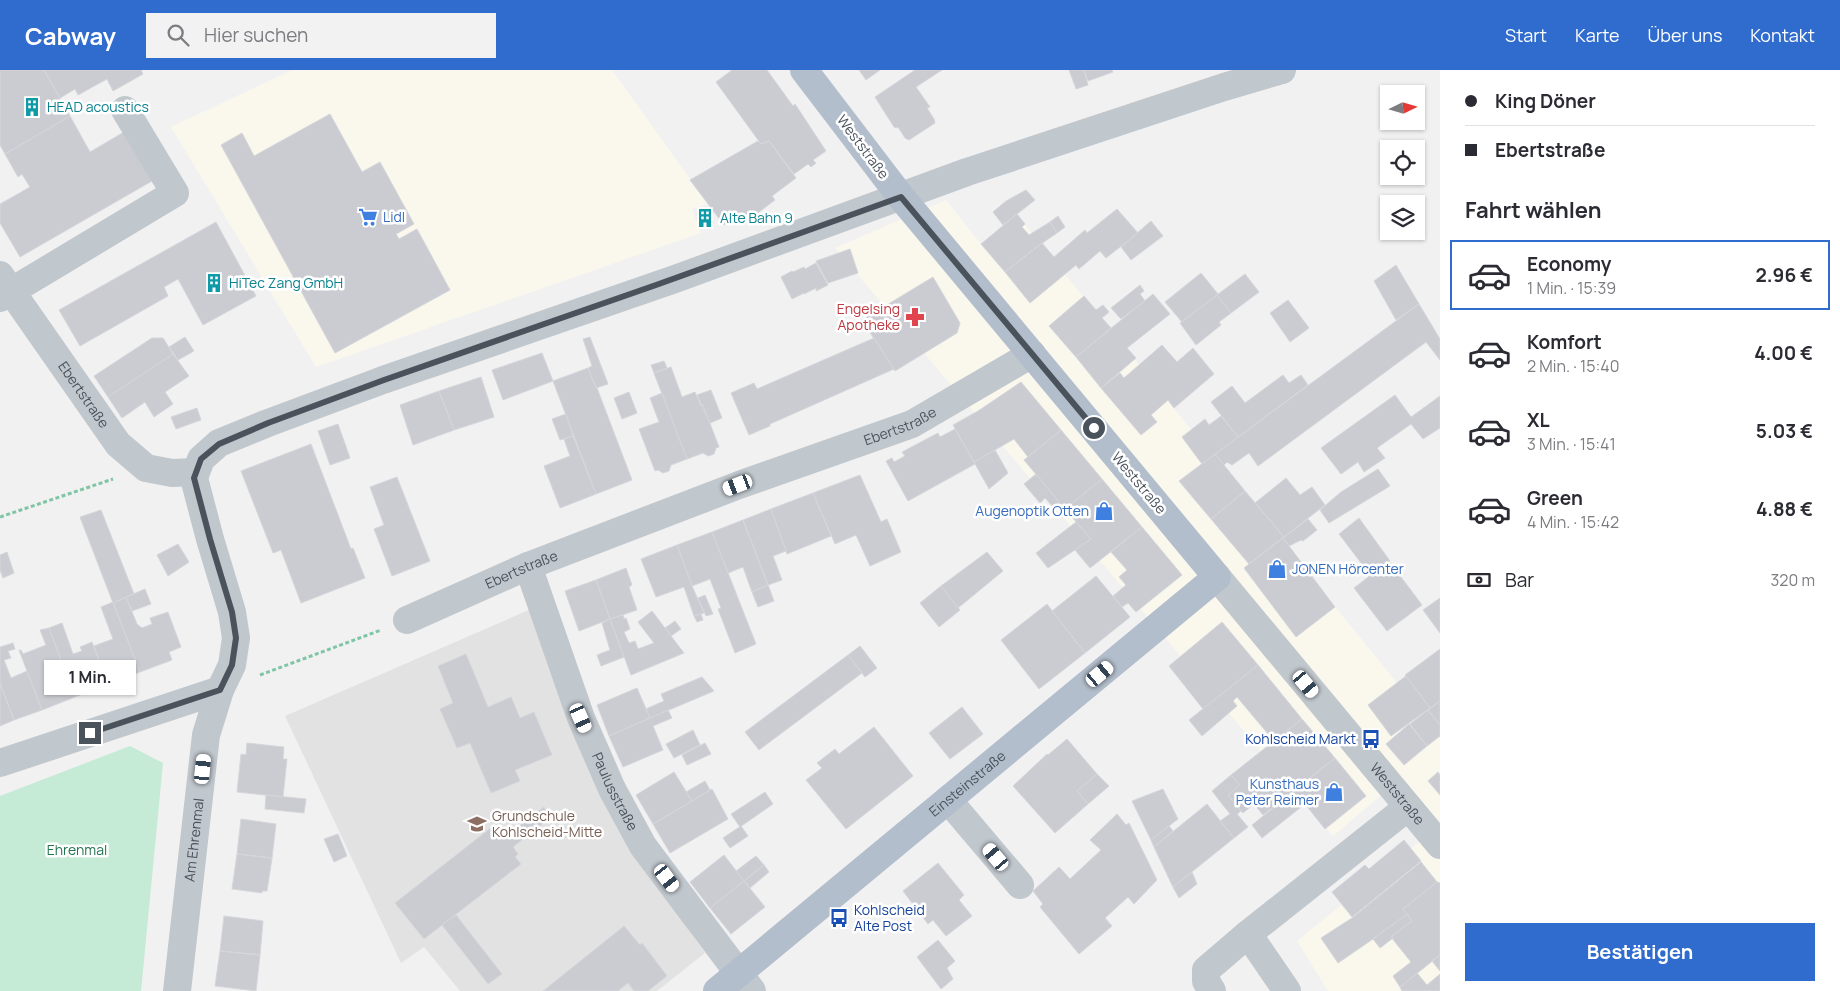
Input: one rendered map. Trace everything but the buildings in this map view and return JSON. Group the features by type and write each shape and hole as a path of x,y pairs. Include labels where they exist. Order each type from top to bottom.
{"main road":[{"name":"Weststraße","path":"804,70 901,197 1217,577"},
{"name":"Einsteinstraße","path":"716,991 745,982 948,800 1217,577"}],"street":[{"path":"195,472 201,459 219,444 268,423 901,197 1224,79 1282,70"},
{"path":"4,288 175,193 125,110"},
{"name":"Ebertstraße","path":"4,288 118,444 146,468 172,473 195,472"},
{"name":"Ebertstraße","path":"407,620 528,566 738,485 912,424 1032,354"},
{"name":"Am Ehrenmal","path":"177,991 206,735 220,690 232,665 236,638 232,612 194,478 195,472"},
{"name":"Paulusstraße","path":"528,566 581,718 612,789 643,846 745,982"},
{"name":"Weststraße","path":"1217,577 1440,845"},
{"path":"0,763 220,690"},
{"path":"948,800 1020,885"},
{"path":"1212,991 1206,981 1206,970 1248,934 1408,807"},
{"path":"1248,934 1287,991"}],"path":[{"path":"0,517 146,468"},
{"path":"220,690 407,620"}],"shaded area":[{"path":"292,70 612,70 708,204 692,209 701,233 316,367 171,127"},
{"path":"946,200 981,244 1017,215 1440,736 1440,991 1328,991 1297,941 1425,837 1386,791 1333,836 835,248"},
{"name":"Grundschule Kohlscheid-Mitte","path":"531,609 635,853 705,953 657,991 460,991 424,947 401,963 285,716"}],"green space":[{"name":"Ehrenmal","path":"130,746 163,763 141,991 0,991 0,796"}],"place":[{"name":"HEAD acoustics","path":"32,107"},
{"name":"Lidl","path":"368,217"},
{"name":"Alte Bahn 9","path":"705,218"},
{"name":"HiTec Zang GmbH","path":"214,283"},
{"name":"Engelsing Apotheke","path":"915,317"},
{"name":"Augenoptik Otten","path":"1104,511"},
{"name":"JONEN Hörcenter","path":"1277,569"},
{"name":"Kohlscheid Markt","path":"1371,739"},
{"name":"Kunsthaus Peter Reimer","path":"1334,792"},
{"name":"Grundschule Kohlscheid-Mitte","path":"477,824"},
{"name":"Kohlscheid Alte Post","path":"839,918"}],"route":[{"path":"90,733 220,690 232,665 236,638 232,612 194,478 201,459 219,444 268,423 384,380 901,197 1094,428"}]}
